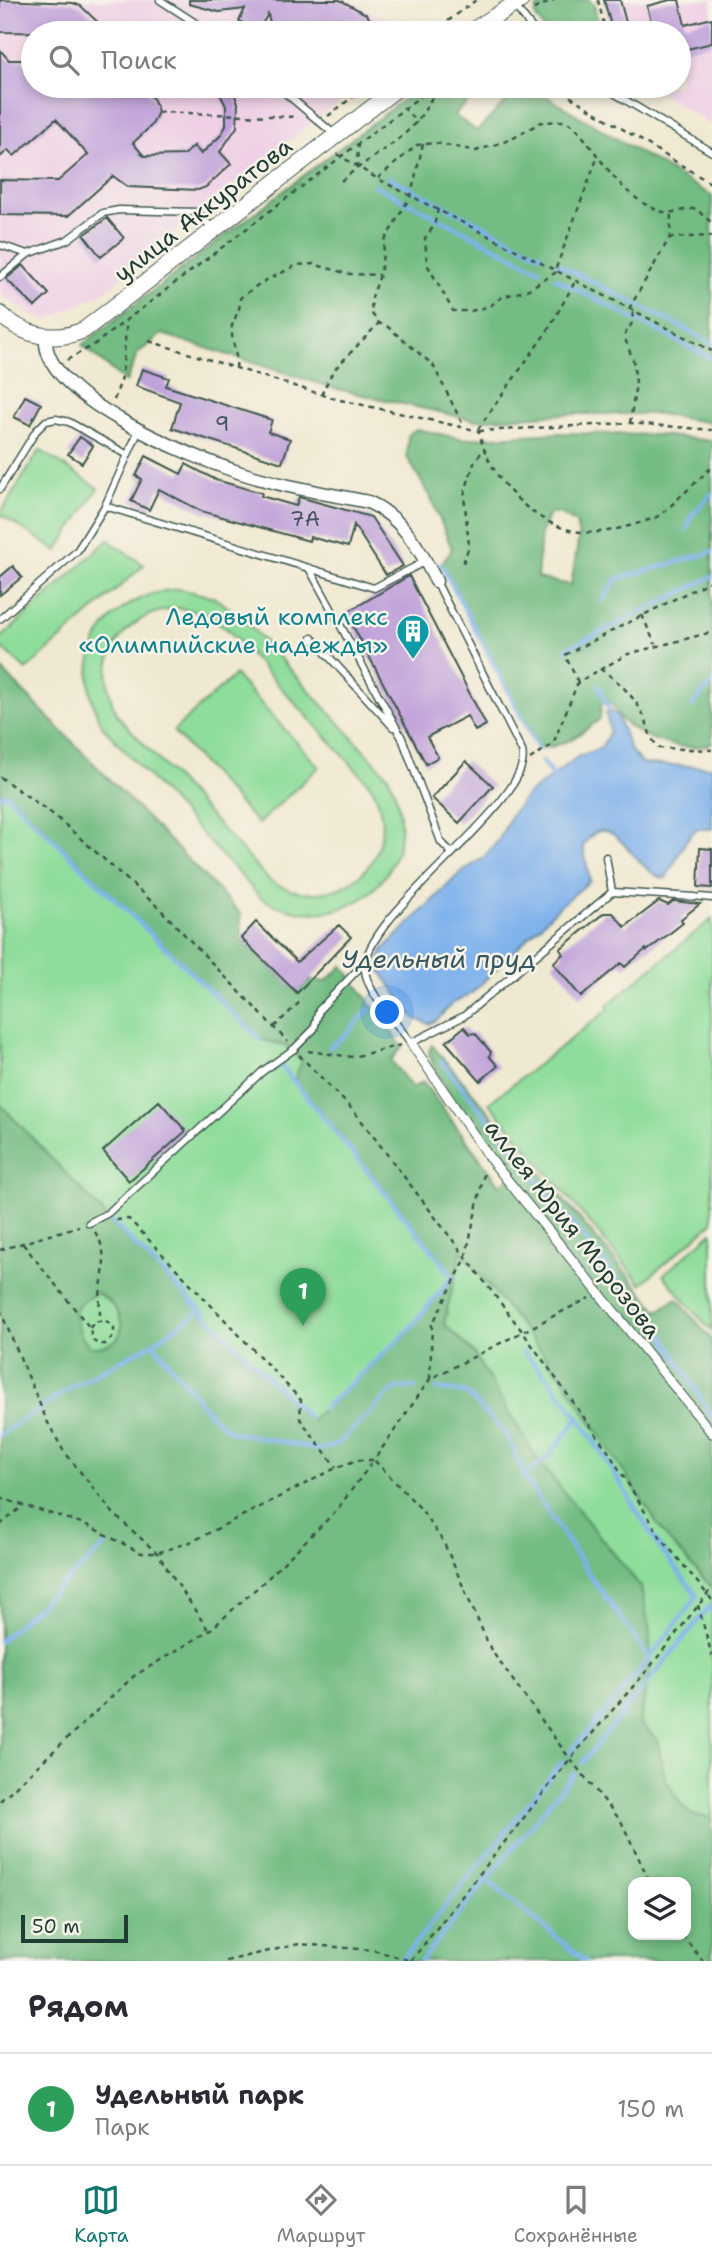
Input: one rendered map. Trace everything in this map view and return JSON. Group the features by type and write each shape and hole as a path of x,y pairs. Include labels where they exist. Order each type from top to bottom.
{"street":[{"path":"486,21 515,1"},
{"name":"улица Аккуратова","path":"0,314 22,330 46,337 72,335 96,323 384,98"},
{"path":"46,337 47,355 64,376 85,396 139,430 238,472 368,502 383,509 397,520 426,561 436,581"},
{"name":"аллея Юрия Морозова","path":"411,1043 488,1156 712,1433"}],"lane":[{"path":"160,0 192,21"},
{"path":"515,1 528,21"},
{"path":"291,98 335,136"},
{"path":"622,98 712,152"},
{"path":"0,277 28,254 67,240 103,213 119,210 197,212 214,230"},
{"path":"0,245 28,254"},
{"path":"0,489 36,431 46,421 56,419 69,422 128,455"},
{"path":"0,619 77,551 105,506 139,430"},
{"path":"105,506 374,588 426,561"},
{"path":"309,568 401,735 441,842 452,853"},
{"path":"89,1223 108,1213 263,1071 294,1049 314,1029 319,1010 365,962 370,945 510,789 524,763 522,751 436,581"},
{"path":"312,638 401,735"},
{"path":"606,857 612,892"},
{"path":"365,962 370,986 411,1043 464,1016 612,892 712,898"}],"path":[{"path":"448,21 476,0"},
{"path":"539,4 554,0"},
{"path":"598,0 603,21"},
{"path":"321,122 352,98"},
{"path":"66,367 69,358 94,344 338,156 419,98"},
{"path":"341,181 406,136 417,123 430,98"},
{"path":"572,98 712,184"},
{"path":"404,108 417,123"},
{"path":"158,112 296,116"},
{"path":"378,179 409,149 423,144 436,143 477,151 512,139 541,122 564,121 574,126 618,183 635,197 671,213 678,209 696,209 712,223"},
{"path":"357,168 358,142"},
{"path":"423,144 411,195 384,240 380,275 371,300 372,314 379,323 388,327 433,365 464,426"},
{"path":"338,156 712,351"},
{"path":"438,209 434,226 425,238 427,264 453,311 471,311 490,306 502,297 527,290 557,270 598,156"},
{"path":"630,423 636,383 633,360 624,336 632,323 631,310 669,238 671,213"},
{"path":"669,238 712,236"},
{"path":"236,368 238,353 231,329 241,305 240,298 258,284 297,265 313,264 349,274 380,275"},
{"path":"576,280 548,330 478,430 483,449 499,475 527,508 568,530 582,533 614,528 663,513 712,467"},
{"path":"114,401 122,377 127,318"},
{"path":"321,395 333,371 379,323"},
{"path":"149,341 321,395 478,430 630,423 712,430"},
{"path":"463,563 469,546 464,495 474,463 483,449"},
{"path":"578,682 565,654 712,580"},
{"path":"642,615 656,645"},
{"path":"524,763 553,744 578,682 628,654 712,632"},
{"path":"600,669 618,680 646,720 647,734 659,748 712,750"},
{"path":"0,777 54,815 159,908 354,1111 465,1260 522,1331 608,1451 661,1538 712,1600"},
{"path":"274,1027 303,999"},
{"path":"294,1049 353,1056 411,1043"},
{"path":"430,1378 432,1325 465,1260 488,1156"},
{"path":"108,1213 118,1221 129,1219 301,1400 300,1419 336,1468"},
{"path":"0,1250 89,1223 105,1252 106,1273 98,1304 101,1319 114,1327 110,1342 95,1343 90,1336 90,1328 23,1244"},
{"path":"0,1801 134,1676 209,1631 337,1511 430,1378 599,1293"},
{"path":"0,1310 47,1421 63,1450 114,1514 158,1552 209,1631"},
{"path":"90,1328 101,1319"},
{"path":"0,1499 85,1524 141,1553 158,1552 193,1541 336,1468 357,1460 374,1460 421,1509 444,1543 491,1650 570,1759 621,1821 648,1877"},
{"path":"0,1525 24,1505"},
{"path":"226,1961 299,1944 373,1950 411,1961 570,1759 650,1667 712,1588"},
{"path":"698,1605 712,1656"},
{"path":"686,1940 703,1961"}],"shaded area":[{"path":"0,0 348,0 391,21 21,21 21,98 344,98 197,212 103,293 45,321 9,301 0,291"},
{"path":"604,0 712,0 712,125 667,98 691,98 691,21 610,21"}],"green space":[{"path":"550,0 589,0 594,5 598,21 539,21 535,16 537,8"},
{"path":"405,98 472,98 454,115 477,131 509,98 549,98 712,196 712,423 659,414 564,414 474,420 333,388 162,334 138,353 126,382 82,345"},
{"path":"416,429 463,439 559,433 659,435 712,441 712,743 690,747 652,739 622,720 609,702 601,704 600,719 578,735 564,743 538,748 441,564 452,549 431,498 407,457 408,435","holes":["560,513 576,523 579,536 571,585 537,578 541,532 549,514"]},
{"path":"40,450 98,488 57,551 0,514"},
{"path":"108,540 144,565 26,670 0,646 0,639"},
{"path":"179,589 213,597 241,616 388,776 399,809 399,840 391,867 374,889 351,904 324,912 293,910 261,898 102,726 92,701 89,677 92,655 100,635 113,617 131,604 153,594","holes":["179,608 205,614 228,630 372,787 381,813 381,837 373,858 360,875 342,887 320,893 295,891 270,881 118,716 110,696 108,677 116,644 127,630 158,612"]},
{"path":"0,668 241,914 241,938 297,992 310,980 325,982 343,966 402,1047 391,1060 412,1088 423,1082 712,1466 712,1961 0,1961"},
{"path":"0,668 241,914 241,938 297,992 310,980 325,982 343,966 402,1047 391,1060 412,1088 423,1082 499,1186 513,1175 464,1114 441,1080 429,1051 432,1045 658,1311 677,1298 712,1340 712,1588 666,1537 562,1377 461,1251 444,1324 473,1352 537,1459 641,1587 650,1632 650,1667 640,1723 657,1739 665,1778 683,1807 692,1815 712,1817 712,1961 0,1961 0,1104 111,1221 311,1420 407,1332 452,1276 294,1082 302,1061 286,1046 260,1039 8,795 0,795","holes":["97,1293 107,1300 120,1317 119,1335 104,1346 90,1347 81,1335 74,1314 80,1303"]},
{"path":"235,675 319,767 258,824 173,731"},
{"path":"712,919 712,1223 641,1284 489,1103 609,1009 607,1005"},
{"path":"712,1232 712,1332 663,1275"}],"water":[{"name":"Удельный пруд","path":"609,710 617,715 630,750 642,764 712,767 712,829 696,829 687,839 666,878 655,875 644,866 614,835 604,831 593,834 583,846 590,881 560,906 472,993 453,1003 438,1019 429,1024 414,1018 380,970 378,964 383,950 460,873 483,858 499,840 511,815 527,795 579,756 601,748 610,731 606,713"}],"building":[{"path":"0,0 73,3 81,6 97,21 21,21 21,32 0,32"},
{"path":"189,0 340,0 366,14 372,21 269,21 268,14 264,21 239,21 245,9 219,12 189,4"},
{"path":"604,0 620,0 626,21 610,21"},
{"path":"679,0 684,21 651,21 647,6"},
{"path":"712,18 712,43 691,48 691,23"},
{"path":"0,50 9,60 21,60 21,98 152,98 158,112 152,125 133,143 144,156 184,155 194,146 201,154 220,136 226,126 226,106 222,98 236,98 238,103 237,127 220,152 231,164 206,187 198,190 128,187 113,176 68,216 0,215 0,180 58,181 88,155 56,119 14,156 8,150 0,157"},
{"path":"107,218 124,238 101,257 84,235"},
{"path":"23,265 49,294 35,307 6,279"},
{"path":"142,369 169,378 166,386 272,420 268,432 290,439 282,463 172,428 180,402 136,386"},
{"path":"25,396 41,404 30,425 14,417"},
{"path":"80,437 93,446 82,463 68,454"},
{"path":"146,456 181,474 186,464 216,480 296,506 299,497 371,517 403,566 386,575 354,525 348,547 310,537 309,541 201,511 159,489 149,510 131,501 142,479 136,476"},
{"path":"13,566 22,577 0,595 0,577"},
{"name":"Ледовый комплекс «Олимпийские надежды»","path":"409,576 486,725 475,731 467,716 427,737 438,757 426,764 346,613"},
{"path":"466,761 493,786 459,823 432,798"},
{"path":"700,848 712,849 712,888 698,887"},
{"path":"659,901 668,905 673,901 700,904 681,919 683,923 625,967 621,963 581,997 553,963 563,954 560,949 604,913 613,913 625,927"},
{"path":"256,922 297,962 339,925 351,937 297,993 241,938"},
{"path":"464,1027 470,1034 475,1033 491,1052 489,1056 498,1066 480,1081 446,1042"},
{"path":"159,1101 186,1131 129,1181 103,1151"}],"waterway":[{"path":"388,177 541,255"},
{"path":"374,185 540,270"},
{"path":"558,264 712,343"},
{"path":"555,278 712,359"},
{"path":"687,529 692,515 712,494"},
{"path":"602,601 617,579 712,552"},
{"path":"441,564 538,748"},
{"path":"566,649 712,577"},
{"path":"692,706 712,683"},
{"path":"599,686 609,710"},
{"path":"542,761 553,777"},
{"path":"0,795 7,795 260,1039"},
{"path":"330,1047 347,1034 369,1009"},
{"path":"441,1061 663,1335 712,1417"},
{"path":"279,1063 453,1276 407,1332 323,1409"},
{"path":"111,1221 309,1418"},
{"path":"0,1435 72,1387 153,1343 200,1311"},
{"path":"153,1343 208,1412 229,1431 321,1450 339,1443 394,1389 415,1387"},
{"path":"523,1352 579,1418 655,1540 697,1596 650,1658 570,1753"},
{"path":"437,1389 466,1393 507,1435 524,1476 595,1583 650,1658"},
{"path":"524,1476 548,1457 579,1417"},
{"path":"0,1641 105,1546"},
{"path":"582,1763 709,1607 712,1611"},
{"path":"401,1961 562,1762"},
{"path":"421,1961 574,1773"},
{"path":"487,1880 585,1961"}],"place":[{"name":"Ледовый комплекс «Олимпийские надежды»","path":"413,661"},
{"name":"Удельный парк","path":"303,1326"}]}
